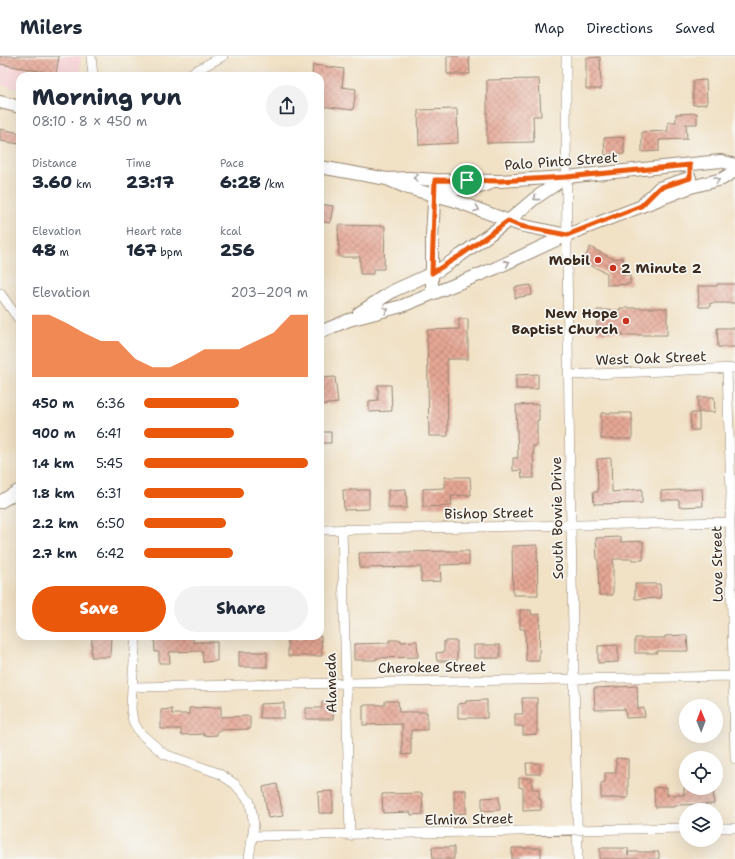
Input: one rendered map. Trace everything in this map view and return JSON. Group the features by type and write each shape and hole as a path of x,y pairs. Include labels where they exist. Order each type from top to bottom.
{"main road":[{"path":"0,102 16,106"},
{"name":"Palo Pinto Street","path":"387,180 410,178 500,181 566,177 721,161 735,165"},
{"path":"690,165 691,183"},
{"path":"324,168 387,180 408,188 453,200 520,226 567,235"},
{"path":"324,330 349,320 402,306 496,268 567,235 641,206 691,183 722,179 735,171"},
{"path":"349,320 393,291 432,273 461,255 508,221 534,199 566,177"},
{"path":"432,293 435,180"},
{"path":"434,194 444,189 473,189 500,181"},
{"path":"0,502 16,492"}],"street":[{"path":"91,56 93,72"},
{"name":"South Bowie Drive","path":"566,56 570,526 578,859"},
{"path":"193,72 221,57"},
{"path":"0,293 16,315"},
{"name":"West Oak Street","path":"568,375 731,368"},
{"name":"Love Street","path":"731,368 730,522 735,759"},
{"name":"Bishop Street","path":"324,530 730,522"},
{"name":"Alameda","path":"342,529 350,836"},
{"path":"136,640 131,709 134,721 140,733 164,754 218,773 235,784 250,802 254,825 249,859"},
{"name":"Cherokee Street","path":"132,687 733,676"},
{"name":"Elmira Street","path":"252,836 350,836 679,828"},
{"path":"723,828 735,828"}],"shaded area":[{"path":"0,56 81,56 80,72 16,72 16,88 0,85"}],"building":[{"path":"0,56 59,56 56,72 45,72 0,64"},
{"path":"447,56 469,56 470,74 447,74"},
{"path":"600,57 601,89 586,89 586,58"},
{"path":"313,65 344,69 342,87 356,89 353,110 324,106 324,72 312,72"},
{"path":"539,79 541,116 533,116 534,142 487,143 487,80"},
{"path":"706,80 707,104 693,105 693,81"},
{"path":"457,109 458,143 419,145 418,110"},
{"path":"697,113 697,124 686,124 687,139 659,140 659,151 642,152 642,132 668,131 668,122 676,122 676,114"},
{"path":"0,129 16,132 16,143 0,141"},
{"path":"624,137 624,154 605,155 604,138"},
{"path":"324,205 333,206 330,223 324,222"},
{"path":"338,225 385,226 384,269 373,269 373,274 360,274 360,257 339,257"},
{"path":"590,247 613,259 623,258 623,275 630,275 630,284 607,285 607,273 583,262"},
{"path":"717,284 735,284 735,303 710,303 710,307 699,307 698,286 717,286"},
{"path":"531,285 532,295 515,298 515,287"},
{"path":"620,308 667,308 667,335 622,335 622,333 597,333 597,310 620,310"},
{"path":"459,319 468,319 468,359 447,359 448,436 429,436 427,330 459,329"},
{"path":"717,328 735,328 735,347 718,347"},
{"path":"538,374 538,389 516,389 516,375"},
{"path":"335,377 338,403 324,405 324,378"},
{"path":"378,385 391,385 392,411 369,412 369,401 378,400"},
{"path":"698,397 714,397 715,412 698,412"},
{"path":"539,404 539,420 537,420 537,446 533,446 534,478 522,478 521,470 513,471 513,458 518,458 516,405"},
{"path":"601,413 632,413 632,439 601,439"},
{"path":"690,413 699,413 699,430 691,430"},
{"path":"324,432 331,432 331,443 324,443"},
{"path":"611,458 612,492 642,489 642,503 594,504 593,492 598,492 597,459"},
{"path":"445,477 470,477 471,495 451,496 452,506 423,507 423,489 445,488"},
{"path":"406,489 407,508 388,508 388,490"},
{"path":"702,489 703,506 679,507 679,500 661,500 661,491"},
{"path":"343,490 369,490 369,509 344,510"},
{"path":"621,537 621,542 643,541 643,560 613,559 613,595 599,595 596,538"},
{"path":"537,545 538,595 513,595 512,546"},
{"path":"469,551 469,564 440,565 441,581 421,582 421,567 360,568 359,553"},
{"path":"635,584 660,584 661,598 635,599"},
{"path":"520,610 531,610 532,615 540,614 539,661 526,661 525,629 520,629"},
{"path":"687,635 688,651 635,653 635,638 665,638 665,636"},
{"path":"92,640 111,640 110,657 91,657"},
{"path":"154,640 193,640 193,642 217,642 217,661 203,662 202,651 169,652 170,663 159,663 159,652 155,652"},
{"path":"288,640 321,640 322,656 288,656"},
{"path":"389,640 401,640 401,642 417,641 418,657 354,660 354,644 389,643"},
{"path":"444,641 457,641 457,661 437,661 436,653 444,652"},
{"path":"474,645 500,645 500,658 474,658"},
{"path":"618,645 618,662 598,663 598,646"},
{"path":"239,652 267,652 267,667 239,667"},
{"path":"637,686 638,709 644,708 645,717 626,718 625,709 595,710 594,688"},
{"path":"522,698 537,698 537,734 523,735 523,726 515,726 515,714 523,714"},
{"path":"487,700 487,718 458,718 458,704 466,703 466,701"},
{"path":"322,701 333,701 333,719 306,719 306,708 322,708"},
{"path":"385,701 398,701 399,712 427,712 427,730 411,730 411,754 402,755 402,724 363,725 363,705 385,705"},
{"path":"284,703 284,718 260,718 260,704"},
{"path":"221,707 221,717 250,716 250,729 221,730 222,731 217,731 217,735 204,736 204,734 181,735 181,729 161,729 161,710 172,709 172,714 189,714 189,708"},
{"path":"616,758 628,759 628,798 601,798 601,783 605,782 605,773 616,773"},
{"path":"526,763 540,763 540,774 527,774"},
{"path":"519,778 532,778 532,789 539,789 541,810 523,811 523,788 519,787"},
{"path":"277,784 283,816 268,818 263,787"},
{"path":"667,787 667,795 713,795 714,803 679,803 679,805 675,805 675,807 655,807 654,788"},
{"path":"454,790 466,790 466,813 454,814"},
{"path":"333,791 333,813 319,813 318,792"},
{"path":"422,793 423,814 411,815 411,812 383,813 382,794"},
{"path":"499,797 500,810 482,811 482,798"},
{"path":"432,847 454,847 454,859 433,859"},
{"path":"512,848 541,848 541,859 512,859"},
{"path":"600,848 628,848 628,852 659,852 659,859 600,859"}],"place":[{"name":"Mobil","path":"598,260"},
{"name":"2 Minute 2","path":"613,268"},
{"name":"New Hope Baptist Church","path":"626,321"}],"route":[{"path":"690,165 690,178 659,188 641,206 567,235 520,226 508,221 461,255 432,273 435,180 467,180 500,181 566,177 690,165"}]}
